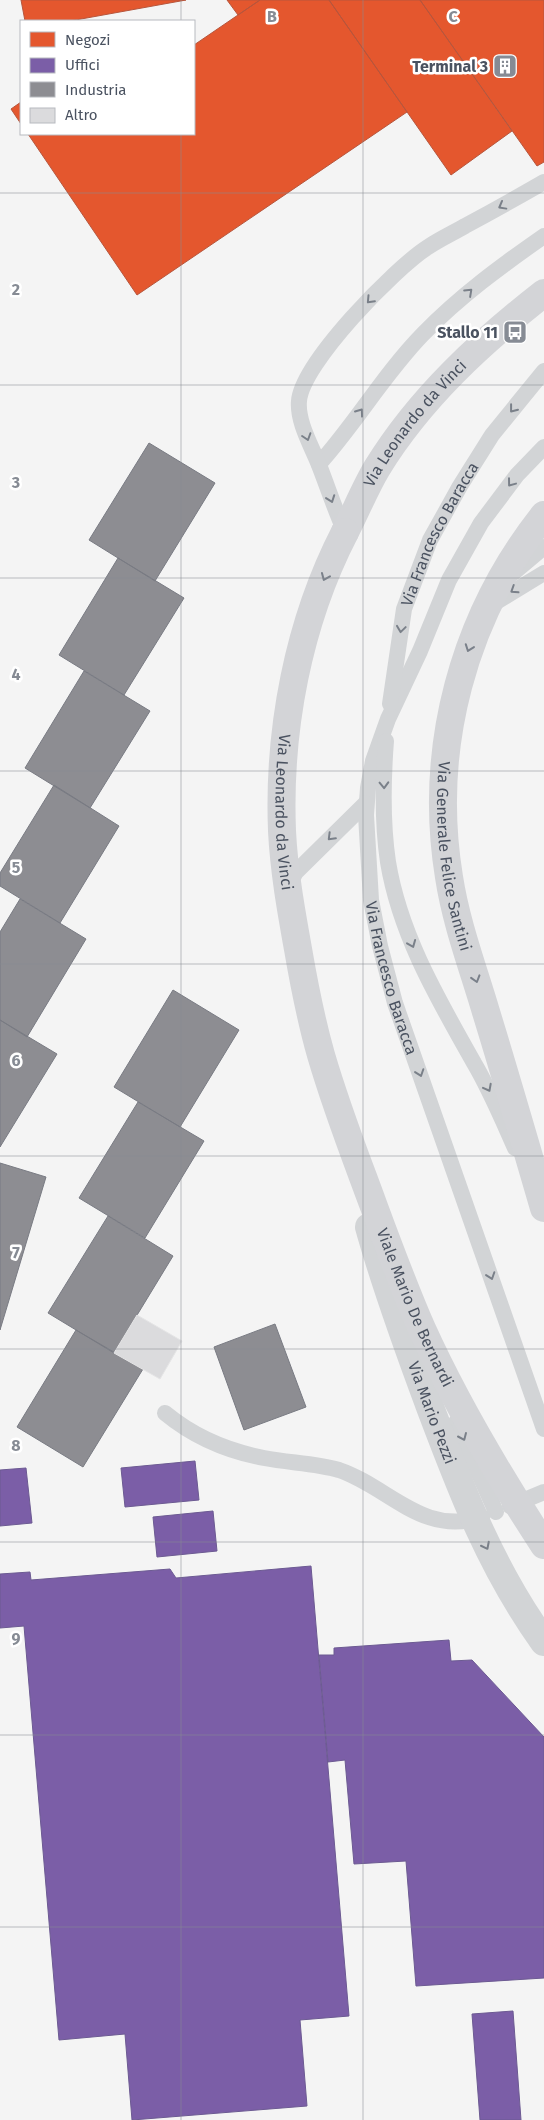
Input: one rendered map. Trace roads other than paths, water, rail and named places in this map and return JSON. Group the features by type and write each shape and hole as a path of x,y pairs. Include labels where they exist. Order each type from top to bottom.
{"main road":[{"name":"Via Leonardo da Vinci","path":"320,1053 303,976 287,883 282,832 282,781 290,703 301,649 322,584 376,469 422,406 488,338 544,293"},
{"name":"Via Generale Felice Santini","path":"544,515 518,550 485,609 468,651 449,722 443,799 446,857 456,914 544,1208"},
{"name":"Viale Mario De Bernardi","path":"320,1053 382,1229 423,1330 475,1433 505,1486 544,1545"}],"street":[{"name":"Via Mario Pezzi","path":"320,1053 371,1236 412,1359 465,1501 505,1583 544,1642"}],"lane":[{"path":"345,532 334,508 319,464 310,447 298,402 303,384 318,360 341,330 382,287 427,247 544,182"},
{"path":"319,464 383,381 423,334 486,276 544,236"},
{"name":"Via Francesco Baracca","path":"388,719 404,609 430,540 460,486 492,435 544,371"},
{"name":"Via Francesco Baracca","path":"544,447 517,475 481,523 449,580 420,651 388,719 373,761 366,803 371,900 380,946 395,1003 544,1429"},
{"path":"499,584 544,547"},
{"path":"485,609 544,573"},
{"path":"388,719 384,775 385,817 388,861 401,912 419,961 443,1012 492,1096 520,1158 544,1222"},
{"path":"366,803 296,872 280,899 283,941 294,997 319,1086 449,1408 496,1512"},
{"path":"165,1413 183,1428 208,1441 232,1450 264,1458 342,1471 368,1483 405,1508 429,1519 454,1521 478,1518 544,1492"}],"place":[{"name":"Terminal 3","path":"505,66"},
{"name":"Stallo 11","path":"515,332"}]}
